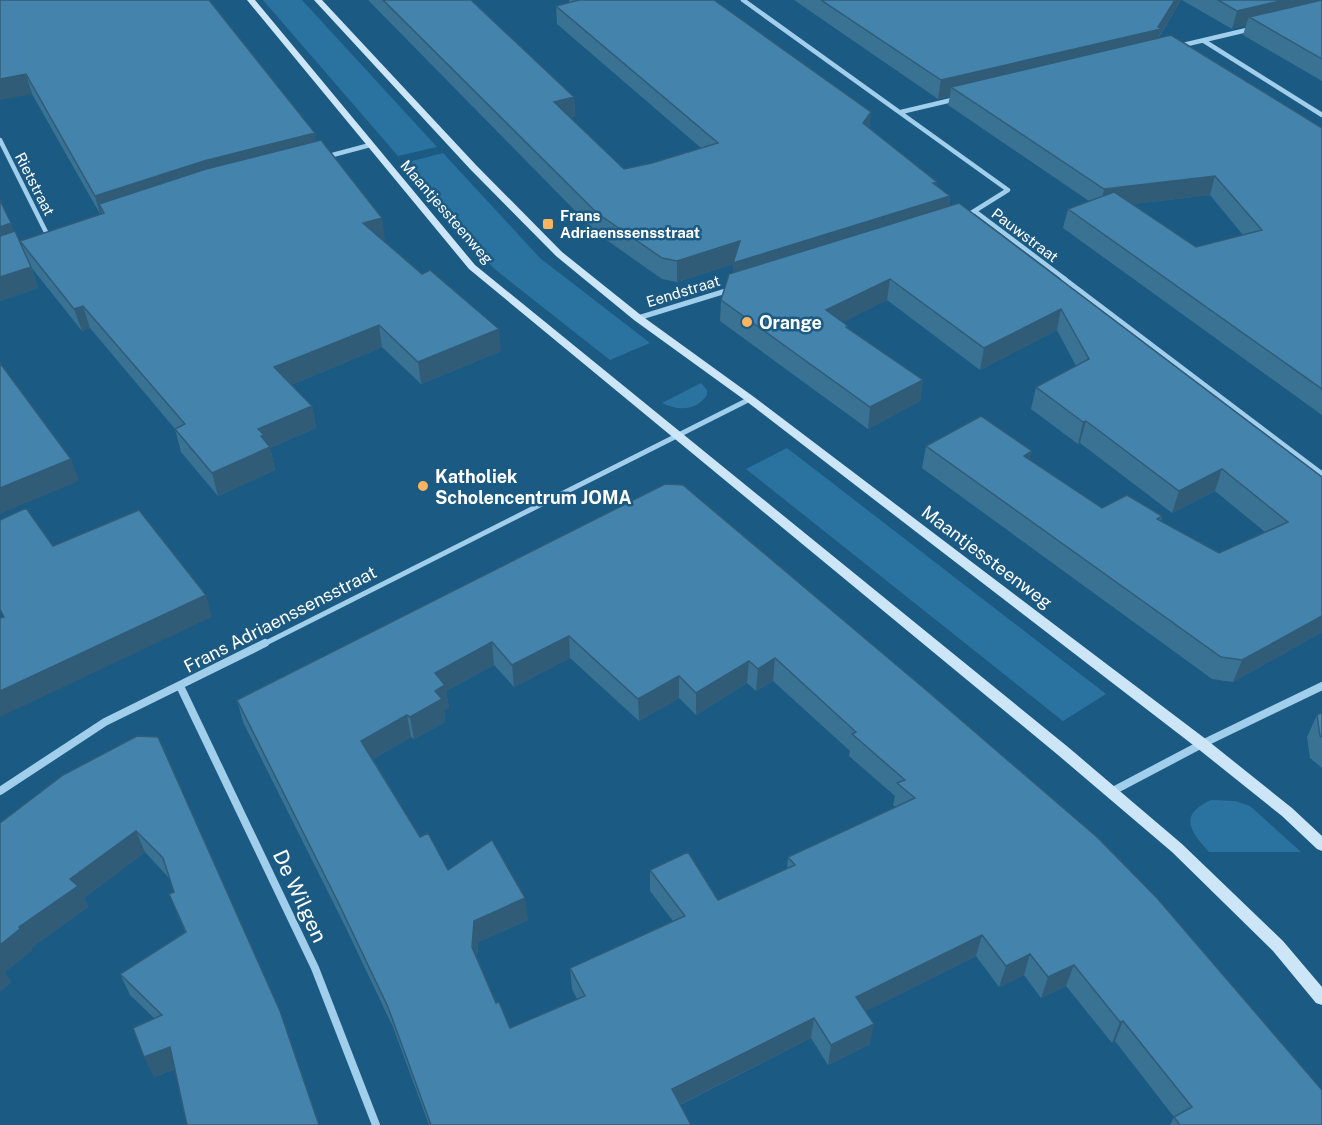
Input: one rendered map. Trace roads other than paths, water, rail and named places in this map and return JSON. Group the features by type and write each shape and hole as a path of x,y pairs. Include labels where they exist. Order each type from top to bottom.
{"street":[{"name":"Maantjessteenweg","path":"251,0 472,267 1177,848 1278,946 1322,998"},
{"name":"Maantjessteenweg","path":"318,0 473,167 559,254 638,318 750,399 1202,744 1287,812 1322,845"},
{"name":"Pauwstraat","path":"743,0 1008,190 976,212 1322,474"},
{"path":"1170,49 1257,28"},
{"path":"1203,41 1322,115"},
{"path":"902,112 957,99"},
{"name":"Rietstraat","path":"0,140 50,238"},
{"path":"313,160 370,145"},
{"path":"965,216 976,212"},
{"path":"40,242 60,235"},
{"name":"Eendstraat","path":"638,318 738,287"},
{"path":"677,437 750,399"},
{"name":"Frans Adriaenssensstraat","path":"0,791 105,722 677,437"},
{"name":"De Wilgen","path":"180,686 315,968 376,1125"},
{"path":"1110,792 1322,686"}],"place":[{"name":"Frans Adriaenssensstraat","path":"548,224"},
{"name":"Orange","path":"747,322"},
{"name":"Katholiek Scholencentrum JOMA","path":"423,486"}]}
